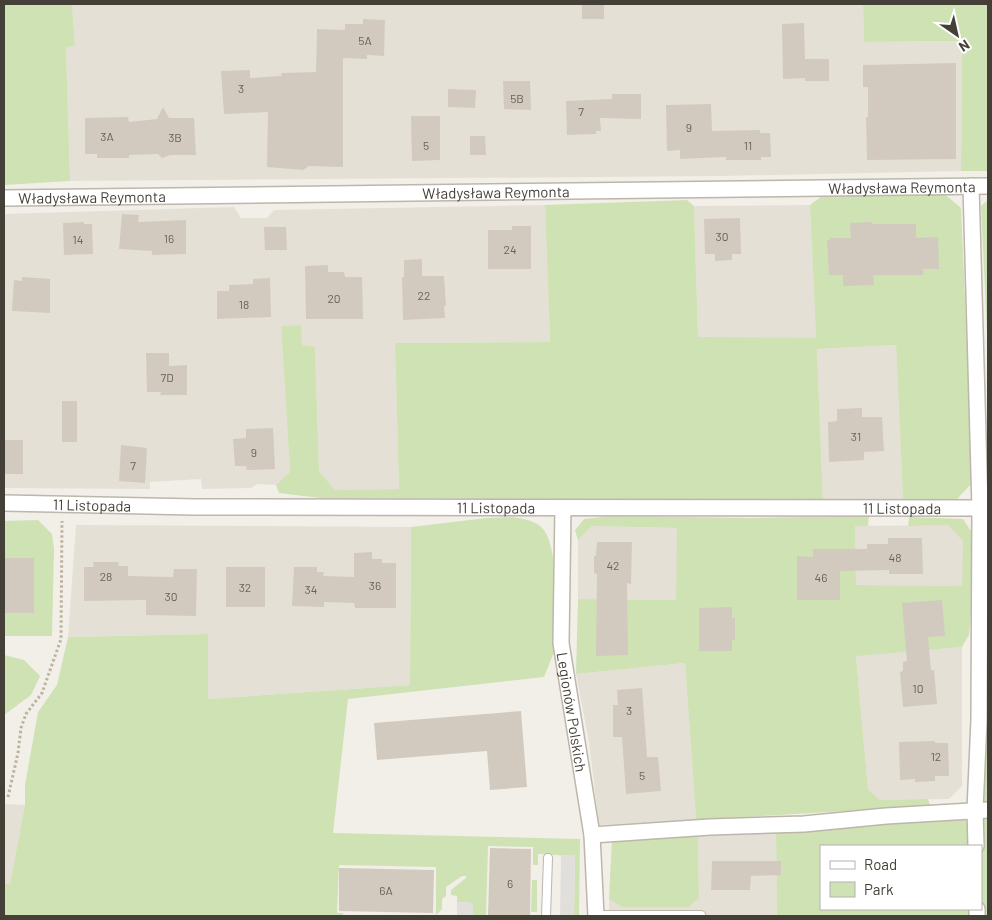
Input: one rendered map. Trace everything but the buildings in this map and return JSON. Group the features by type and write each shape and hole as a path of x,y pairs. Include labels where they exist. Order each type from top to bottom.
{"street":[{"path":"971,186 984,508 979,720 982,810 976,845"},
{"name":"Władysława Reymonta","path":"4,198 988,186"},
{"name":"11 Listopada","path":"4,503 195,507 984,508"},
{"name":"Legionów Polskich","path":"564,508 562,643 592,835 596,916"},
{"path":"592,835 710,827 804,824 886,816 982,810"}],"lane":[{"path":"546,916 548,858"},
{"path":"596,916 701,915"}],"path":[{"path":"8,797 26,714 42,693 61,639 62,504"}],"shaded area":[{"path":"72,4 863,4 864,42 962,41 961,171 720,176 70,181 66,47 75,46"},
{"path":"545,205 550,342 395,343 399,489 335,490 319,471 315,348 302,345 300,325 281,327 290,472 276,485 257,484 251,488 202,489 201,479 150,482 150,489 4,488 4,214 234,207 241,218 267,218 274,210"},
{"path":"810,205 816,338 698,338 694,206"},
{"path":"896,345 903,499 823,503 817,349"},
{"path":"76,525 411,527 410,685 208,699 207,634 68,637"},
{"path":"948,525 964,541 962,586 856,585 855,526"},
{"path":"592,526 677,528 677,600 578,599 578,540"},
{"path":"962,647 962,786 949,799 880,800 868,789 856,655"},
{"path":"685,663 696,820 599,825 589,742 576,674"},
{"path":"4,804 25,805 10,885 4,884"},
{"path":"776,833 777,916 609,916 609,899 622,907 699,898 698,835"},
{"path":"561,855 575,855 574,916 560,916"},
{"path":"457,902 473,903 473,916 457,916"}],"green space":[{"path":"4,4 72,4 75,46 66,47 70,181 4,185"},
{"path":"863,4 988,4 988,171 961,171 962,41 864,42"},
{"path":"942,192 961,208 973,482 957,499 903,499 896,345 817,349 823,503 753,500 320,498 279,493 276,485 290,472 281,326 301,325 302,345 315,347 319,471 335,490 399,489 395,343 550,342 545,205 687,200 694,206 698,337 816,338 810,205 822,196"},
{"path":"988,200 988,354 981,206"},
{"path":"611,516 751,518 869,516 868,526 855,526 856,585 962,586 963,541 948,525 908,526 909,517 963,519 973,534 974,579 969,635 962,647 856,656 868,789 880,800 928,799 930,806 696,820 685,663 576,674 578,599 676,600 677,528 592,526 578,540 575,530 584,519"},
{"path":"512,517 530,521 542,528 549,539 553,557 554,652 544,677 348,699 333,833 580,839 579,916 574,916 575,856 538,854 538,865 533,865 533,847 488,846 486,916 473,916 473,903 457,902 457,896 451,895 451,890 466,876 462,876 446,887 446,896 442,899 442,909 436,915 436,867 339,865 337,913 343,913 343,916 4,916 4,884 10,884 25,805 25,785 38,712 57,685 68,637 208,634 208,699 410,685 411,527"},
{"path":"38,520 52,534 54,549 52,636 4,636 4,521"},
{"path":"4,655 24,660 40,676 31,695 4,715"},
{"path":"988,699 988,916 777,916 776,833 943,819 977,799 984,775"},
{"path":"698,835 699,898 688,907 622,907 609,899 612,838"},
{"path":"532,880 537,880 537,912 531,912"}]}
